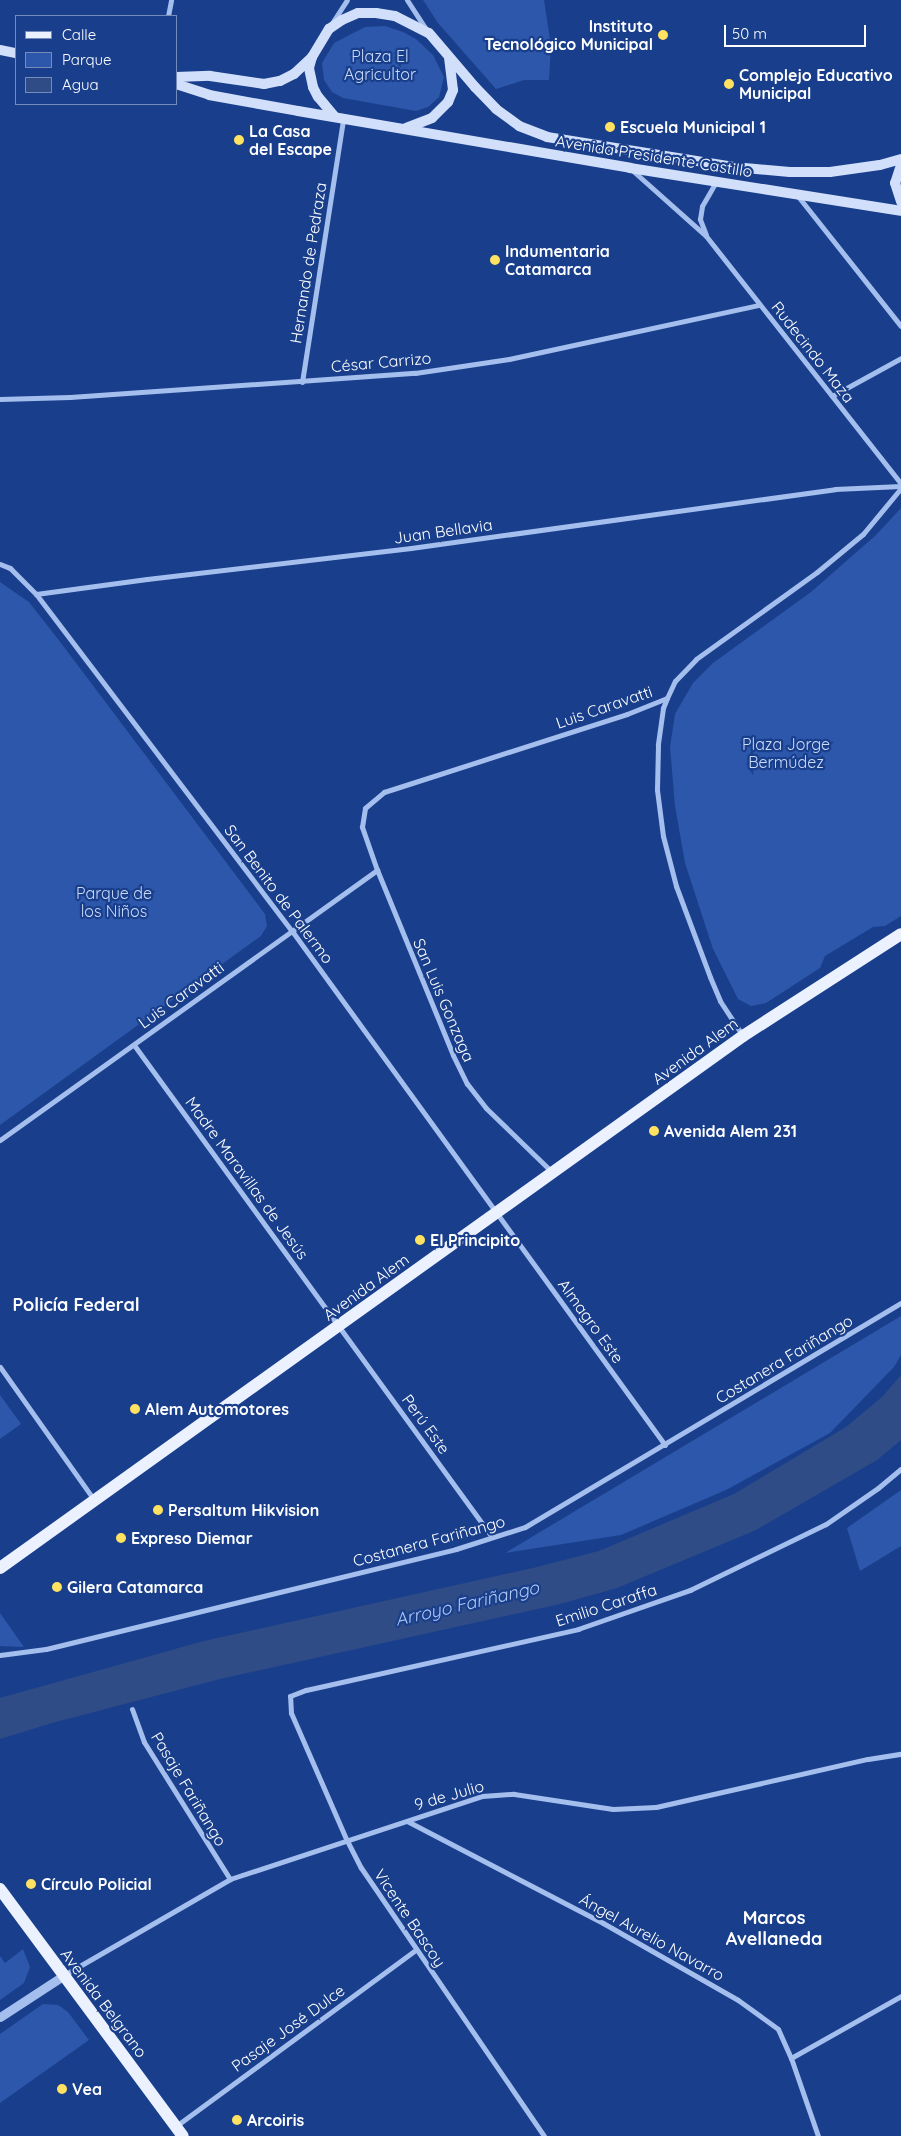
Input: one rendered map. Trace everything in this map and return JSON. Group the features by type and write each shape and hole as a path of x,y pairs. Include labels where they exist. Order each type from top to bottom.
{"main road":[{"path":"178,77 210,76 264,84 280,81 294,74 312,57 329,29 342,20 358,13 376,13 394,16 429,33 449,58 453,90 448,102 432,118 403,129 209,95 178,85"},
{"path":"0,50 15,53"},
{"path":"312,57 309,68 313,86 318,97 339,118"},
{"name":"Avenida Presidente Castillo","path":"449,58 496,109 519,126 547,137 734,168 790,172 830,172 880,165 901,159"},
{"name":"Avenida Presidente Castillo","path":"403,129 630,168 901,211"},
{"path":"901,165 895,183 901,202"},
{"name":"Avenida Alem","path":"0,1568 743,1036 901,934"},
{"name":"Avenida Belgrano","path":"0,1889 180,2131"}],"street":[{"path":"168,15 171,0"},
{"path":"329,29 346,0"},
{"path":"407,0 429,33"},
{"name":"Hernando de Pedraza","path":"302,382 339,118"},
{"name":"Rudecindo Maza","path":"630,168 706,236 901,486"},
{"name":"Rudecindo Maza","path":"706,236 700,219 702,206 716,182"},
{"path":"797,195 901,326"},
{"name":"César Carrizo","path":"0,398 70,397 415,373 509,359 759,305"},
{"path":"832,396 901,358"},
{"name":"Juan Bellavia","path":"36,594 412,548 835,489 901,486"},
{"name":"Luis Caravatti","path":"365,808 384,792 627,714 667,698 675,681 696,659 817,572 863,534 901,486"},
{"path":"0,564 10,568 36,594"},
{"name":"San Benito de Palermo","path":"36,594 292,931 498,1212"},
{"path":"667,698 663,708 658,745 657,790 663,836 676,886 710,977 720,1001 743,1036"},
{"name":"San Luis Gonzaga","path":"365,808 362,827 377,870 453,1056 467,1084 486,1108 553,1172"},
{"name":"Luis Caravatti","path":"0,1140 377,870"},
{"name":"Madre Maravillas de Jesús","path":"134,1045 340,1325"},
{"name":"Almagro Este","path":"498,1212 665,1445"},
{"name":"Costanera Fariñango","path":"0,1655 23,1654 56,1647 456,1549 525,1527 901,1303"},
{"name":"Perú Este","path":"340,1325 492,1537"},
{"path":"0,1367 95,1501"},
{"name":"Emilio Caraffa","path":"290,1696 578,1629 690,1590 826,1524 901,1470"},
{"name":"Vicente Bascoy","path":"290,1696 291,1713 347,1841 361,1868 544,2136"},
{"name":"Pasaje Fariñango","path":"132,1709 144,1742 230,1879"},
{"name":"9 de Julio","path":"63,1976 230,1879 482,1796 514,1794 613,1809 656,1807 868,1759 901,1754"},
{"name":"Ángel Aurelio Navarro","path":"408,1821 603,1923 738,2000 778,2029 791,2058 818,2136"},
{"name":"Pasaje José Dulce","path":"180,2131 416,1950"},
{"path":"0,2017 63,1976"},
{"path":"791,2058 901,1996"}],"green space":[{"path":"423,0 544,0 551,46 549,80 524,80 496,89 438,23"},
{"name":"Plaza El Agricultor","path":"385,26 416,39 433,55 444,77 439,97 428,107 416,111 343,98 332,92 324,80 322,63 334,43 365,27"},
{"name":"Plaza Jorge Bermúdez","path":"901,508 901,916 885,926 873,927 825,956 820,968 766,1003 751,1006 738,999 713,949 685,863 675,806 670,747 675,714 693,683 713,663 811,592 876,535"},
{"name":"Parque de los Niños","path":"0,582 29,602 61,643 265,914 267,926 261,936 0,1125"},
{"path":"901,1316 901,1355 894,1367 830,1433 726,1490 621,1535 505,1553"},
{"path":"0,1395 21,1424 0,1439"},
{"path":"901,1490 901,1546 860,1571 847,1528"},
{"path":"0,1613 24,1647 0,1646"},
{"path":"23,1949 30,1967 24,1983 0,2000 0,1956 5,1963"},
{"path":"43,2004 58,2005 68,2012 89,2040 0,2103 0,2034"}],"water":[{"name":"Arroyo Fariñango","path":"901,1375 901,1440 877,1460 756,1530 617,1588 560,1604 220,1679 52,1723 0,1739 0,1698 204,1641 533,1568 599,1551 734,1494 846,1427 882,1397"}],"place":[{"name":"Instituto Tecnológico Municipal","path":"663,35"},
{"name":"Complejo Educativo Municipal","path":"729,84"},
{"name":"Escuela Municipal 1","path":"610,127"},
{"name":"La Casa del Escape","path":"239,140"},
{"name":"Indumentaria Catamarca","path":"495,260"},
{"name":"Avenida Alem 231","path":"654,1131"},
{"name":"El Principito","path":"420,1240"},
{"name":"Alem Automotores","path":"135,1409"},
{"name":"Persaltum Hikvision","path":"158,1510"},
{"name":"Expreso Diemar","path":"121,1538"},
{"name":"Gilera Catamarca","path":"57,1587"},
{"name":"Círculo Policial","path":"31,1884"},
{"name":"Vea","path":"62,2089"},
{"name":"Arcoiris","path":"237,2120"}],"district":[{"name":"Policía Federal","path":"76,1305"},
{"name":"Marcos Avellaneda","path":"774,1929"}]}
